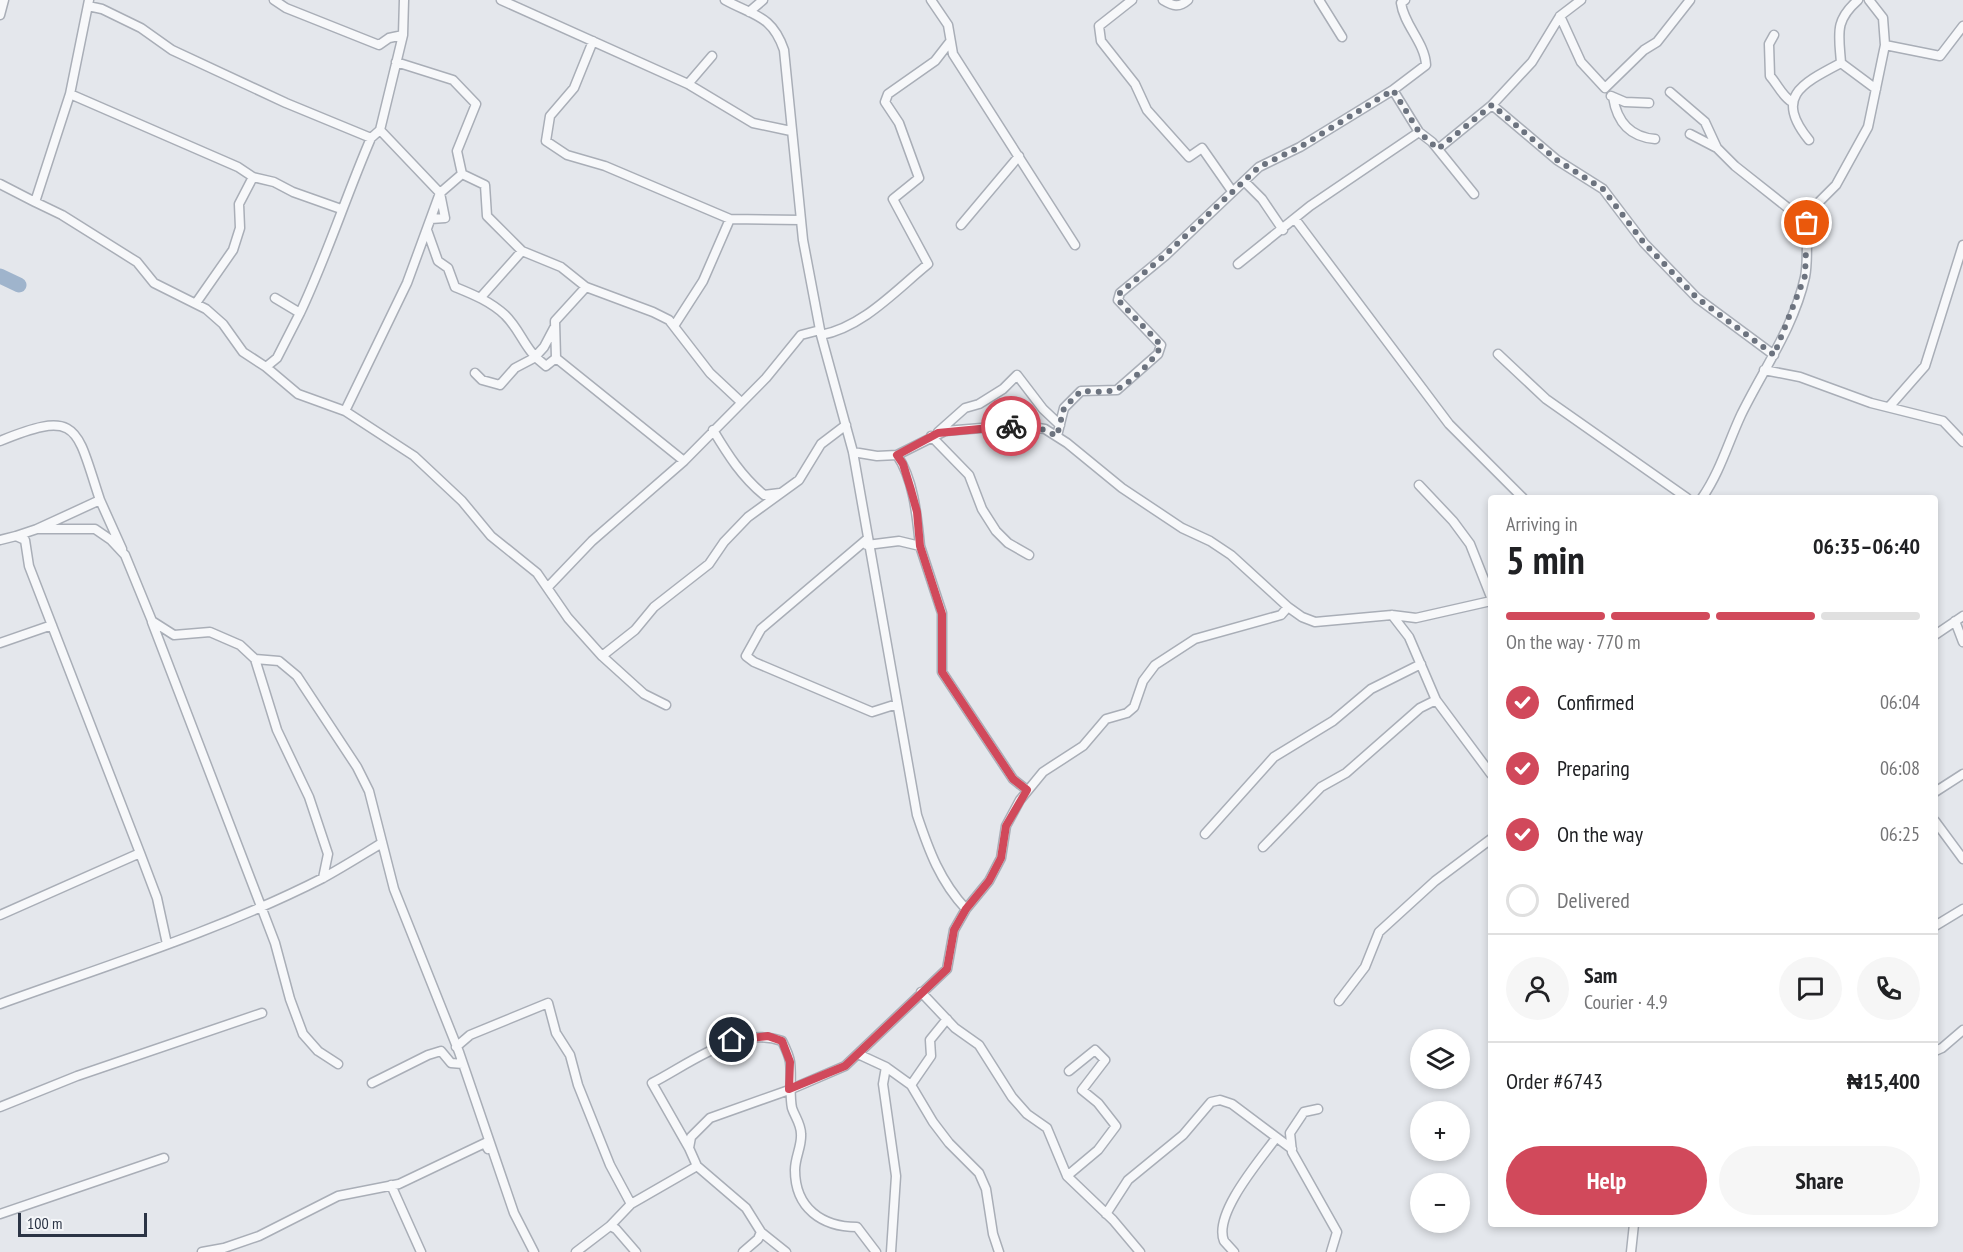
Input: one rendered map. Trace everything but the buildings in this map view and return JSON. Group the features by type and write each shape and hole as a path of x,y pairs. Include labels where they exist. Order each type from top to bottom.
{"street":[{"path":"0,15 4,0"},
{"path":"274,0 286,8 379,45 389,38 403,35"},
{"path":"266,368 277,358 300,313 326,258 341,209 371,138 380,130 403,35 404,0"},
{"path":"501,0 688,84 753,123 791,131"},
{"path":"725,0 762,16 779,36 784,50 801,220 820,333 853,452 916,815 935,867 948,890 966,909"},
{"path":"749,12 763,0"},
{"path":"931,0 948,25 949,43 953,54 1075,245"},
{"path":"1132,0 1099,26 1101,41 1135,84 1147,110 1189,157 1202,148 1232,191"},
{"path":"1163,0 1174,6 1181,5 1188,0"},
{"path":"1319,0 1342,37"},
{"path":"1057,436 1064,408 1081,391 1117,390 1158,354 1161,345 1118,300 1120,293 1164,256 1259,167 1300,147 1393,90 1426,65 1423,52 1402,12 1401,3 1405,0"},
{"path":"1438,149 1492,105 1532,62 1560,16 1581,0"},
{"path":"1605,88 1644,50 1657,42 1690,0"},
{"path":"1840,63 1839,23 1843,15 1858,0"},
{"path":"1704,495 1715,479 1740,417 1774,355 1805,276 1808,213 1836,185 1868,127 1885,45 1883,18 1869,0"},
{"path":"34,202 70,94 88,3 141,28 172,50 286,103 371,138"},
{"path":"1560,16 1581,62 1612,97 1615,112 1630,132 1642,138 1656,139"},
{"path":"1885,45 1940,56 1963,26"},
{"path":"1774,35 1769,44 1770,76 1778,84 1782,95 1792,102 1795,123 1809,140"},
{"path":"592,41 574,88 550,116 546,141 567,155 605,166 730,219 801,220"},
{"path":"548,587 592,541 684,460 766,378 801,335 836,332 860,320 928,264 893,199 919,178 899,123 885,102 888,94 934,61 949,43"},
{"path":"688,84 712,56"},
{"path":"396,62 453,80 476,104 458,151 462,174"},
{"path":"1840,63 1876,89"},
{"path":"1792,102 1805,86 1840,63"},
{"path":"1393,90 1419,132 1438,149 1474,194"},
{"path":"1670,92 1705,122 1717,148"},
{"path":"70,94 238,166 253,177 274,182 292,192 341,209"},
{"path":"1612,97 1625,102 1649,104"},
{"path":"1492,105 1557,160 1603,189 1644,243 1697,298 1774,355"},
{"path":"380,130 440,193 445,218 431,219"},
{"path":"1238,264 1310,206 1419,132"},
{"path":"1690,134 1717,148 1735,166 1807,223"},
{"path":"961,225 1019,156"},
{"path":"345,411 407,283 440,193 462,174"},
{"path":"462,174 485,185 487,216 522,251 561,267 586,287 653,312 674,326 710,373 741,402"},
{"path":"196,303 233,250 240,228 239,204 253,177"},
{"path":"1244,180 1262,199 1283,230"},
{"path":"0,184 62,215 137,262 154,283 196,303 223,324 243,352 298,394 345,411 414,456 462,501 490,536 537,573 568,618 602,656 644,694 666,705"},
{"path":"674,326 703,281 730,219"},
{"path":"1295,219 1449,424 1520,495"},
{"path":"427,229 438,261 448,268 454,287 481,297 506,315 534,358 546,366 556,358"},
{"path":"1889,407 1924,366 1963,245"},
{"path":"481,297 522,251"},
{"path":"586,287 555,321 556,358 684,460"},
{"path":"275,298 300,313"},
{"path":"475,373 482,380 500,386 515,368 534,358 544,347 555,326"},
{"path":"1498,354 1546,399 1683,495"},
{"path":"1764,370 1800,377 1889,407 1943,421 1963,442"},
{"path":"853,452 877,456 897,455 934,434 965,408 979,404 1004,389 1017,375 1045,411 1060,425"},
{"path":"1045,411 1064,408"},
{"path":"0,441 38,426 57,424 71,430 79,438 100,500 152,621 261,906 303,1034 318,1051 338,1064"},
{"path":"602,656 635,630 654,607 709,564 724,542 748,517 799,480 821,444 846,425"},
{"path":"934,434 1027,425 1045,429 1182,528 1210,541 1232,555 1288,607 1302,617 1315,622 1392,615 1416,618 1488,600"},
{"path":"713,430 730,458 753,486 764,495 780,493"},
{"path":"934,434 969,476 982,510 996,531 1008,543 1029,555"},
{"path":"897,455 903,464 917,512 920,546 942,614 943,674 1013,779 1027,790"},
{"path":"1419,485 1453,520 1470,544 1488,591"},
{"path":"0,540 7,536 16,536 37,529 100,500"},
{"path":"37,529 95,529 111,540 125,555"},
{"path":"16,536 25,540 29,566 157,898 168,944"},
{"path":"897,704 872,712 754,662 746,656 761,629 867,542 899,541 920,546"},
{"path":"689,1148 691,1137 711,1118 845,1066 947,969 954,930 966,909 989,881 1001,858 1006,826 1027,790 1043,772 1083,746 1106,719 1127,713 1134,707 1143,681 1155,665 1195,639 1281,615 1288,607"},
{"path":"1392,615 1409,638 1436,700 1488,770"},
{"path":"1938,633 1963,616"},
{"path":"152,621 174,635 210,632 240,645 255,658 277,730 309,797 328,854 323,878"},
{"path":"1955,621 1963,642"},
{"path":"0,643 52,625"},
{"path":"255,658 279,661 297,676 362,776 394,889 463,1064 514,1214"},
{"path":"1205,834 1274,757 1333,720 1371,688 1421,664"},
{"path":"1263,847 1321,787 1346,773 1420,708 1436,700"},
{"path":"1938,790 1963,774"},
{"path":"1938,825 1963,859"},
{"path":"1339,1000 1365,967 1379,932 1435,881 1488,841"},
{"path":"0,1004 168,944 261,906 323,878 382,843"},
{"path":"0,915 140,853"},
{"path":"1938,924 1963,909"},
{"path":"921,992 947,1019 979,1045 1012,1097 1027,1114 1047,1128 1067,1176 1106,1214 1140,1252"},
{"path":"456,1047 470,1035 548,1003 556,1034 570,1055 578,1085 610,1166 631,1204"},
{"path":"0,1107 77,1076 262,1013"},
{"path":"911,1085 931,1056 930,1040 947,1019"},
{"path":"1938,1050 1963,1029"},
{"path":"786,1252 761,1232 746,1208 697,1166 652,1083 732,1040 768,1036 782,1041 790,1062 789,1089 792,1108 801,1126 801,1140 796,1156 795,1171 804,1203 825,1222 840,1227 857,1227 876,1252"},
{"path":"1067,1176 1098,1150 1116,1126 1098,1103 1082,1090 1105,1060 1095,1050 1069,1071"},
{"path":"372,1083 428,1054 441,1051 451,1063 463,1064"},
{"path":"858,1054 886,1067 911,1085 933,1122 980,1173 986,1189 993,1234 999,1252"},
{"path":"886,1067 883,1084 896,1176 891,1252"},
{"path":"1106,1214 1128,1180 1183,1136 1211,1102 1220,1100 1232,1104 1292,1149"},
{"path":"1318,1108 1304,1112 1290,1133 1292,1149 1337,1232 1331,1252"},
{"path":"1234,1252 1224,1241 1222,1226 1237,1192 1276,1138"},
{"path":"202,1252 259,1236 338,1196 391,1185 485,1143 514,1214 534,1252"},
{"path":"0,1214 164,1158"},
{"path":"576,1252 610,1226 631,1204 697,1166"},
{"path":"391,1185 421,1252"},
{"path":"610,1226 616,1229 636,1252"},
{"path":"1631,1252 1634,1227"},
{"path":"743,1252 758,1239 761,1232"}],"waterway":[{"path":"0,276 19,285"}],"way so far":[{"path":"1011,426 1035,426 1057,436 1064,408 1081,391 1117,390 1138,373 1158,354 1161,345 1118,300 1120,293 1164,256 1259,167 1300,147 1393,90 1415,122 1419,132 1438,149 1492,105 1574,173 1591,180 1603,189 1644,243 1697,298 1774,355 1799,297 1805,276 1807,223"}],"route":[{"path":"732,1040 768,1036 782,1041 790,1062 789,1089 845,1066 947,969 954,930 966,909 989,881 1001,858 1006,826 1027,790 1013,779 977,721 942,672 942,614 932,577 920,546 917,512 911,490 903,464 897,455 945,431 1011,426"}]}
